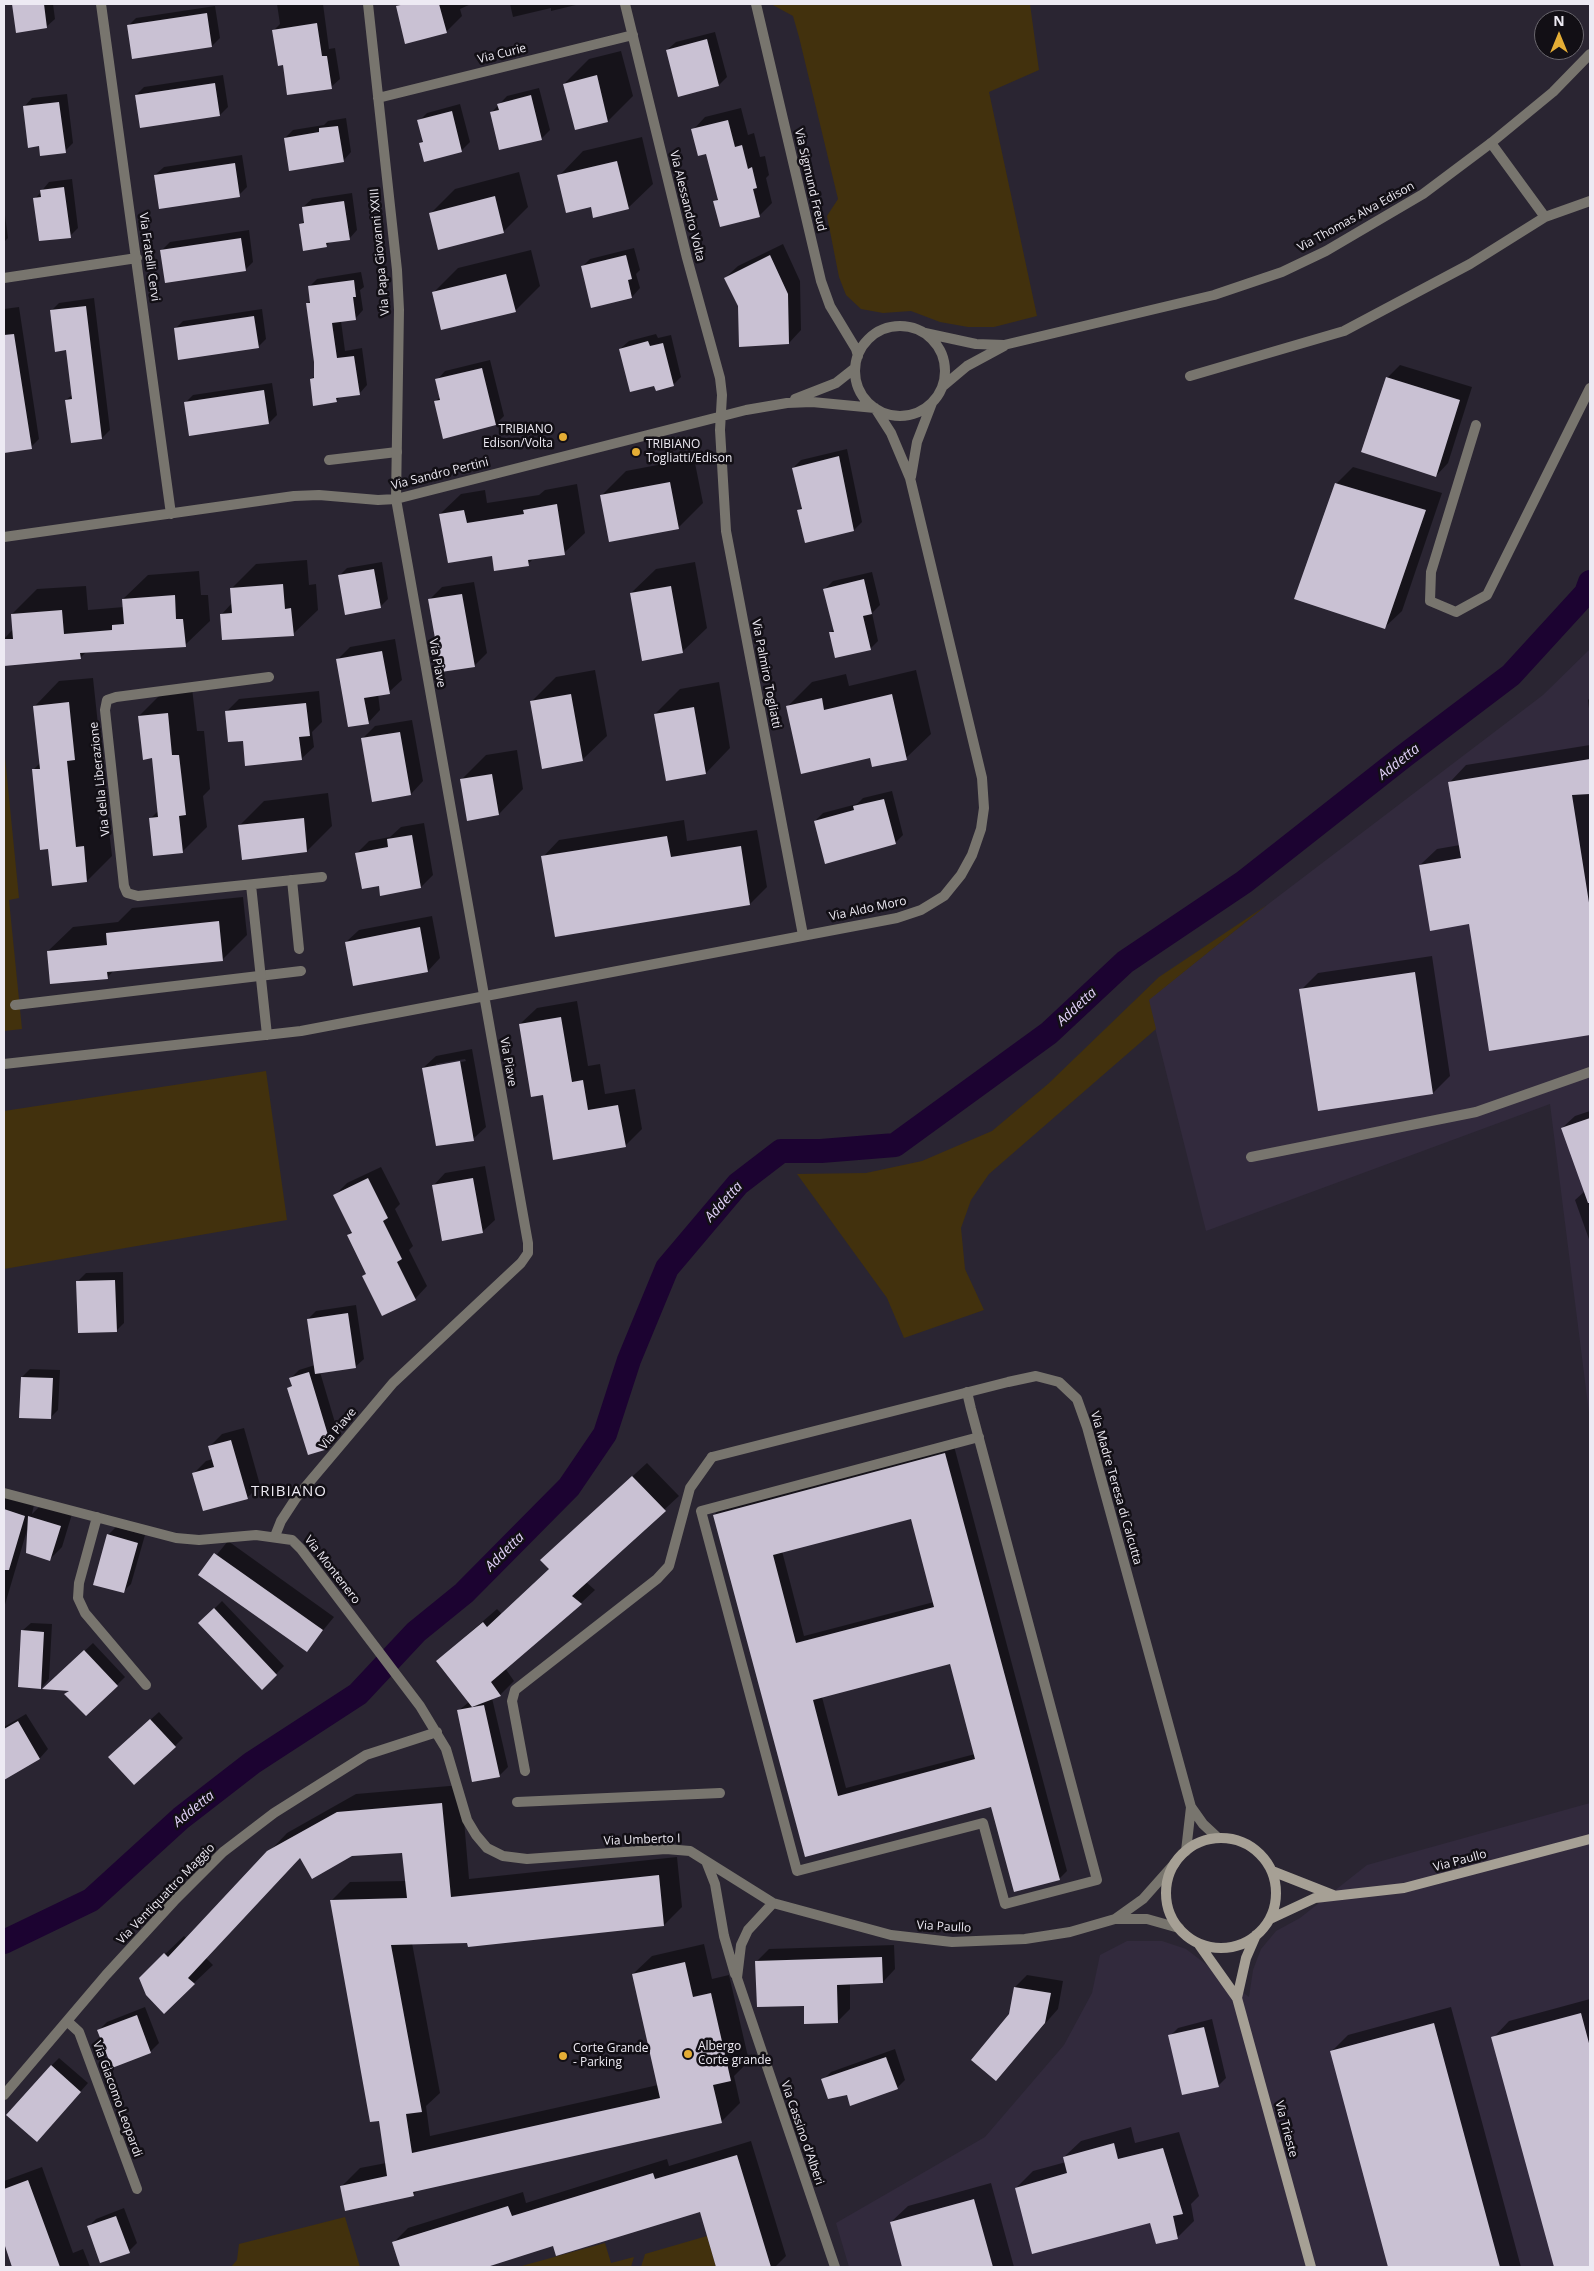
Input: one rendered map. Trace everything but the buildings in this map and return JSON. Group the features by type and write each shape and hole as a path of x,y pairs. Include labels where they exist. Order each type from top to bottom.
{"street":[{"name":"Via Fratelli Cervi","path":"102,4 171,514"},
{"name":"Via Papa Giovanni XXIII","path":"368,4 399,300 396,499"},
{"name":"Via Alessandro Volta","path":"625,4 687,258 720,378 722,415"},
{"name":"Via Sigmund Freud","path":"756,4 821,281 830,306 856,348 858,356"},
{"name":"Via Curie","path":"378,98 633,35"},
{"name":"Via Thomas Alva Edison","path":"910,478 917,442 933,402 942,387 967,366 1004,346 1214,295 1282,272 1326,251 1423,194 1491,143 1553,92 1590,54"},
{"path":"1491,143 1545,217"},
{"path":"1190,376 1344,332 1470,264 1545,217 1590,201"},
{"path":"4,278 137,258"},
{"name":"Via Thomas Alva Edison","path":"875,408 860,391 856,368 858,356 869,338 885,328 908,326 925,333 976,344 1004,346"},
{"name":"Via Thomas Alva Edison","path":"925,333 938,346 944,359 945,372 942,387"},
{"name":"Via Sandro Pertini","path":"787,403 836,383 856,368"},
{"path":"1476,425 1431,572 1430,601 1456,612 1486,595 1590,388"},
{"name":"Via Sandro Pertini","path":"4,537 294,496 319,495 378,500 396,499 722,415 787,403 836,402 875,408"},
{"path":"875,408 893,415 906,415 922,410 933,402"},
{"name":"Via Aldo Moro","path":"483,997 897,918 921,910 944,896 961,876 972,855 981,829 984,808 982,778 910,478 891,433 875,408"},
{"name":"Via Palmiro Togliatti","path":"722,415 720,430 726,531 803,935"},
{"path":"329,460 397,452"},
{"name":"Via Piave","path":"276,1536 281,1521 296,1498 393,1383 521,1263 528,1253 528,1243 396,499"},
{"name":"Via della Liberazione","path":"268,677 116,697 107,700 106,710 124,886 127,893 138,896 322,877"},
{"path":"292,880 299,949"},
{"path":"251,885 267,1035"},
{"path":"15,1005 301,970"},
{"path":"4,1064 267,1035 483,997"},
{"path":"1251,1157 1476,1112 1590,1072"},
{"name":"Via Madre Teresa di Calcutta","path":"525,1771 512,1701 515,1690 657,1579 669,1566 690,1488 712,1457 1036,1376 1058,1382 1077,1399 1087,1427 1191,1807 1203,1824 1218,1838"},
{"path":"967,1392 979,1437 1097,1880 1005,1904 983,1823 797,1871 701,1511 979,1437"},
{"name":"Via Montenero","path":"4,1493 176,1538 199,1540 256,1535 276,1536 292,1540 357,1622 437,1732"},
{"path":"97,1517 79,1583 78,1598 85,1613 146,1685"},
{"name":"Via Umberto I","path":"437,1732 446,1749 467,1820 487,1848 503,1856 527,1859 666,1849 690,1851 773,1903"},
{"name":"Via Ventiquattro Maggio","path":"4,2095 174,1901 223,1852 274,1814 366,1755 437,1732"},
{"path":"517,1802 720,1793"},
{"name":"Via Madre Teresa di Calcutta","path":"1186,1851 1191,1807"},
{"path":"1218,1838 1235,1840 1250,1846 1263,1857 1272,1871"},
{"name":"Via Paullo","path":"1115,1919 1143,1899 1186,1851 1201,1842 1218,1838"},
{"name":"Via Paullo","path":"1270,1919 1315,1898 1404,1888 1590,1839"},
{"name":"Via Cassino d'Alberi","path":"706,1861 715,1884 724,1936 737,1978 835,2267"},
{"name":"Via Paullo","path":"1175,1864 1168,1879 1166,1896 1170,1913 1179,1928 1198,1943 1213,1947 1228,1948 1243,1943 1256,1936 1270,1919 1275,1903 1276,1887 1272,1871"},
{"name":"Via Paullo","path":"1272,1871 1334,1895"},
{"name":"Via Paullo","path":"773,1903 891,1936 952,1942 1025,1939 1070,1932 1115,1919 1147,1919 1179,1928"},
{"name":"Via Cassino d'Alberi","path":"737,1978 741,1944 748,1930 773,1903"},
{"name":"Via Trieste","path":"1237,1998 1246,1958 1256,1936"},
{"name":"Via Trieste","path":"1198,1943 1237,1998 1311,2267"},
{"name":"Via Giacomo Leopardi","path":"67,2022 79,2032 137,2189"}],"shaded area":[{"path":"771,4 1030,4 1039,70 989,92 1037,316 994,327 968,327 940,322 911,311 883,313 861,309 846,295 839,277 827,216 838,199 799,37 793,16"},
{"path":"1590,649 1590,1421 1550,1104 1206,1231 1148,1000 1267,905 1543,695"},
{"path":"4,747 19,898 9,900 22,1029 4,1031"},
{"path":"1267,905 1149,1000 1156,1029 989,1174 971,1200 961,1228 965,1269 984,1310 904,1338 887,1298 797,1174 866,1173 922,1161 992,1131 1048,1084 1159,977"},
{"path":"266,1071 287,1220 4,1269 4,1111"},
{"path":"1590,1803 1590,2267 849,2267 836,2223 985,2137 1064,2045 1092,1993 1100,1955 1127,1941 1162,1941 1186,1949 1249,1997 1253,1970 1261,1949 1276,1931 1300,1918 1367,1865"},
{"path":"345,2217 360,2267 231,2267 237,2260 239,2244"},
{"path":"707,2236 716,2267 641,2267 645,2254"},
{"path":"605,2243 611,2263 634,2257 631,2267 518,2267"}],"waterway":[{"name":"Addetta","path":"4,1942 91,1900 181,1818 252,1763 358,1694 416,1632 464,1593 569,1487 605,1434 629,1360 667,1268 738,1184 781,1151 821,1151 895,1145 1049,1033 1125,962 1244,882 1404,756 1511,675 1586,593 1590,582"}],"place":[{"name":"TRIBIANO Edison/Volta","path":"563,437"},
{"name":"TRIBIANO Togliatti/Edison","path":"636,452"},
{"name":"Albergo Corte grande","path":"688,2054"},
{"name":"Corte Grande - Parking","path":"563,2056"}],"district":[{"name":"TRIBIANO","path":"289,1492"}]}
